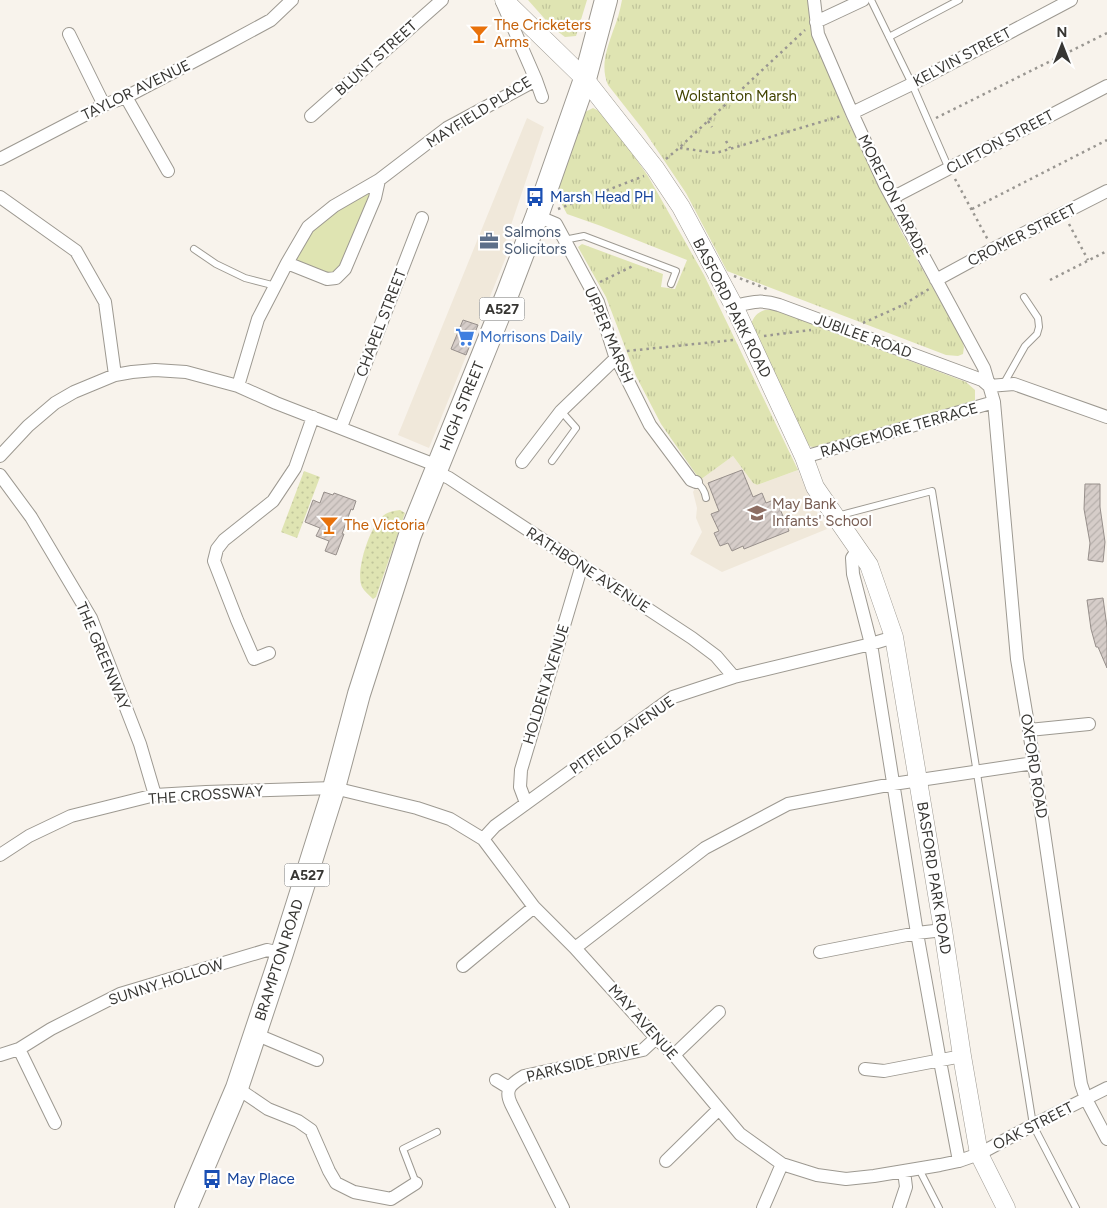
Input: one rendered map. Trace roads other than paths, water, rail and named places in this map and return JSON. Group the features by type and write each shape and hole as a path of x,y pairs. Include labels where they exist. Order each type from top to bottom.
{"highway":[{"name":"A527","path":"585,79 606,0"},
{"name":"HIGH STREET","path":"410,535 507,295 585,79"},
{"name":"BRAMPTON ROAD","path":"186,1208 237,1088 282,953 334,788 359,694 410,535"}],"main road":[{"name":"BASFORD PARK ROAD","path":"503,0 585,79 654,168 680,207 734,306 804,457 815,487 869,565 894,637 979,1154 1006,1208"}],"street":[{"name":"TAYLOR AVENUE","path":"0,159 104,105 126,97 271,20 292,0"},
{"name":"BLUNT STREET","path":"311,116 442,0"},
{"name":"MAYFIELD PLACE","path":"238,386 258,319 308,227 334,206 379,180 447,128 536,80 503,0"},
{"name":"MORETON PARADE","path":"814,0 818,34 852,113 888,191 935,283 981,363 989,386"},
{"path":"816,22 863,0"},
{"name":"KELVIN STREET","path":"852,113 912,84 1071,0"},
{"path":"69,34 104,105"},
{"path":"536,80 542,97"},
{"name":"CLIFTON STREET","path":"888,191 949,169 1107,86"},
{"path":"126,97 168,171"},
{"path":"287,263 327,279 336,278 345,269 375,198 379,180"},
{"name":"CROMER STREET","path":"935,283 993,249 1107,191"},
{"path":"0,197 76,251 105,302 115,375"},
{"name":"UPPER MARSH","path":"537,216 556,224 598,302 615,355 650,425 691,480 696,482"},
{"name":"CHAPEL STREET","path":"337,426 422,218"},
{"name":"JUBILEE ROAD","path":"734,306 757,301 769,301 982,380 989,386"},
{"path":"522,462 560,411 615,355"},
{"name":"RATHBONE AVENUE","path":"0,456 28,426 55,403 74,392 115,375 155,370 186,372 238,386 437,469 692,638 716,656 734,677"},
{"path":"989,386 1014,384 1107,418"},
{"name":"OXFORD ROAD","path":"989,386 994,402 1017,659 1081,1084 1086,1099 1107,1139"},
{"name":"RANGEMORE TERRACE","path":"804,457 994,402"},
{"path":"270,653 254,659 214,561 217,548 224,540 273,501 295,468 313,417"},
{"name":"THE GREENWAY","path":"0,475 31,517 91,618 140,744 155,795"},
{"name":"BASFORD PARK ROAD","path":"858,549 852,558 853,574 871,644 917,933 959,1160"},
{"name":"HOLDEN AVENUE","path":"526,803 520,787 521,770 582,565"},
{"name":"PITFIELD AVENUE","path":"483,839 495,826 673,697 734,677 894,637"},
{"path":"1029,730 1089,724"},
{"path":"575,948 706,848 788,804 917,780 1034,763"},
{"name":"THE CROSSWAY","path":"0,855 29,836 71,816 155,795 334,788"},
{"name":"MAY AVENUE","path":"334,788 417,808 450,819 483,839 534,906 674,1055 740,1134 782,1164 818,1175 846,1179 904,1171 979,1154"},
{"path":"462,966 534,906"},
{"path":"820,952 917,933 943,930"},
{"name":"SUNNY HOLLOW","path":"0,1055 19,1049 51,1029 120,994 267,950 282,953"},
{"path":"674,1055 719,1012"},
{"path":"255,1034 317,1060"},
{"name":"PARKSIDE DRIVE","path":"563,1208 511,1104 508,1097 509,1088 515,1081 524,1076 643,1050 656,1038"},
{"path":"19,1049 55,1123"},
{"path":"865,1069 884,1071 962,1056"},
{"name":"PARKSIDE DRIVE","path":"496,1080 509,1088"},
{"path":"237,1088 268,1109 298,1121 311,1130 336,1183 354,1192 391,1199 416,1183"},
{"name":"OAK STREET","path":"979,1154 1107,1088"},
{"path":"666,1161 719,1109"},
{"path":"763,1208 782,1164"},
{"path":"899,1208 906,1187 904,1171"}],"lane":[{"path":"871,0 912,84 949,169"},
{"path":"889,37 959,0"},
{"path":"564,240 584,236 676,271 671,284"},
{"path":"194,249 216,264 245,278 276,286"},
{"path":"1003,385 1025,346 1037,334 1039,327 1038,318 1024,297"},
{"path":"552,461 576,428 560,411"},
{"path":"696,482 706,493 706,498"},
{"path":"835,516 932,491 1033,1125 1076,1208"},
{"path":"416,1183 403,1149 437,1132"},
{"path":"919,1168 939,1208"}],"place":[{"name":"The Cricketers Arms","path":"479,34"},
{"name":"Marsh Head PH","path":"535,197"},
{"name":"Salmons Solicitors","path":"489,241"},
{"name":"Morrisons Daily","path":"465,337"},
{"name":"May Bank Infants' School","path":"757,513"},
{"name":"The Victoria","path":"329,525"},
{"name":"May Place","path":"212,1179"}],"park label":[{"name":"Wolstanton Marsh","path":"736,96"}]}
